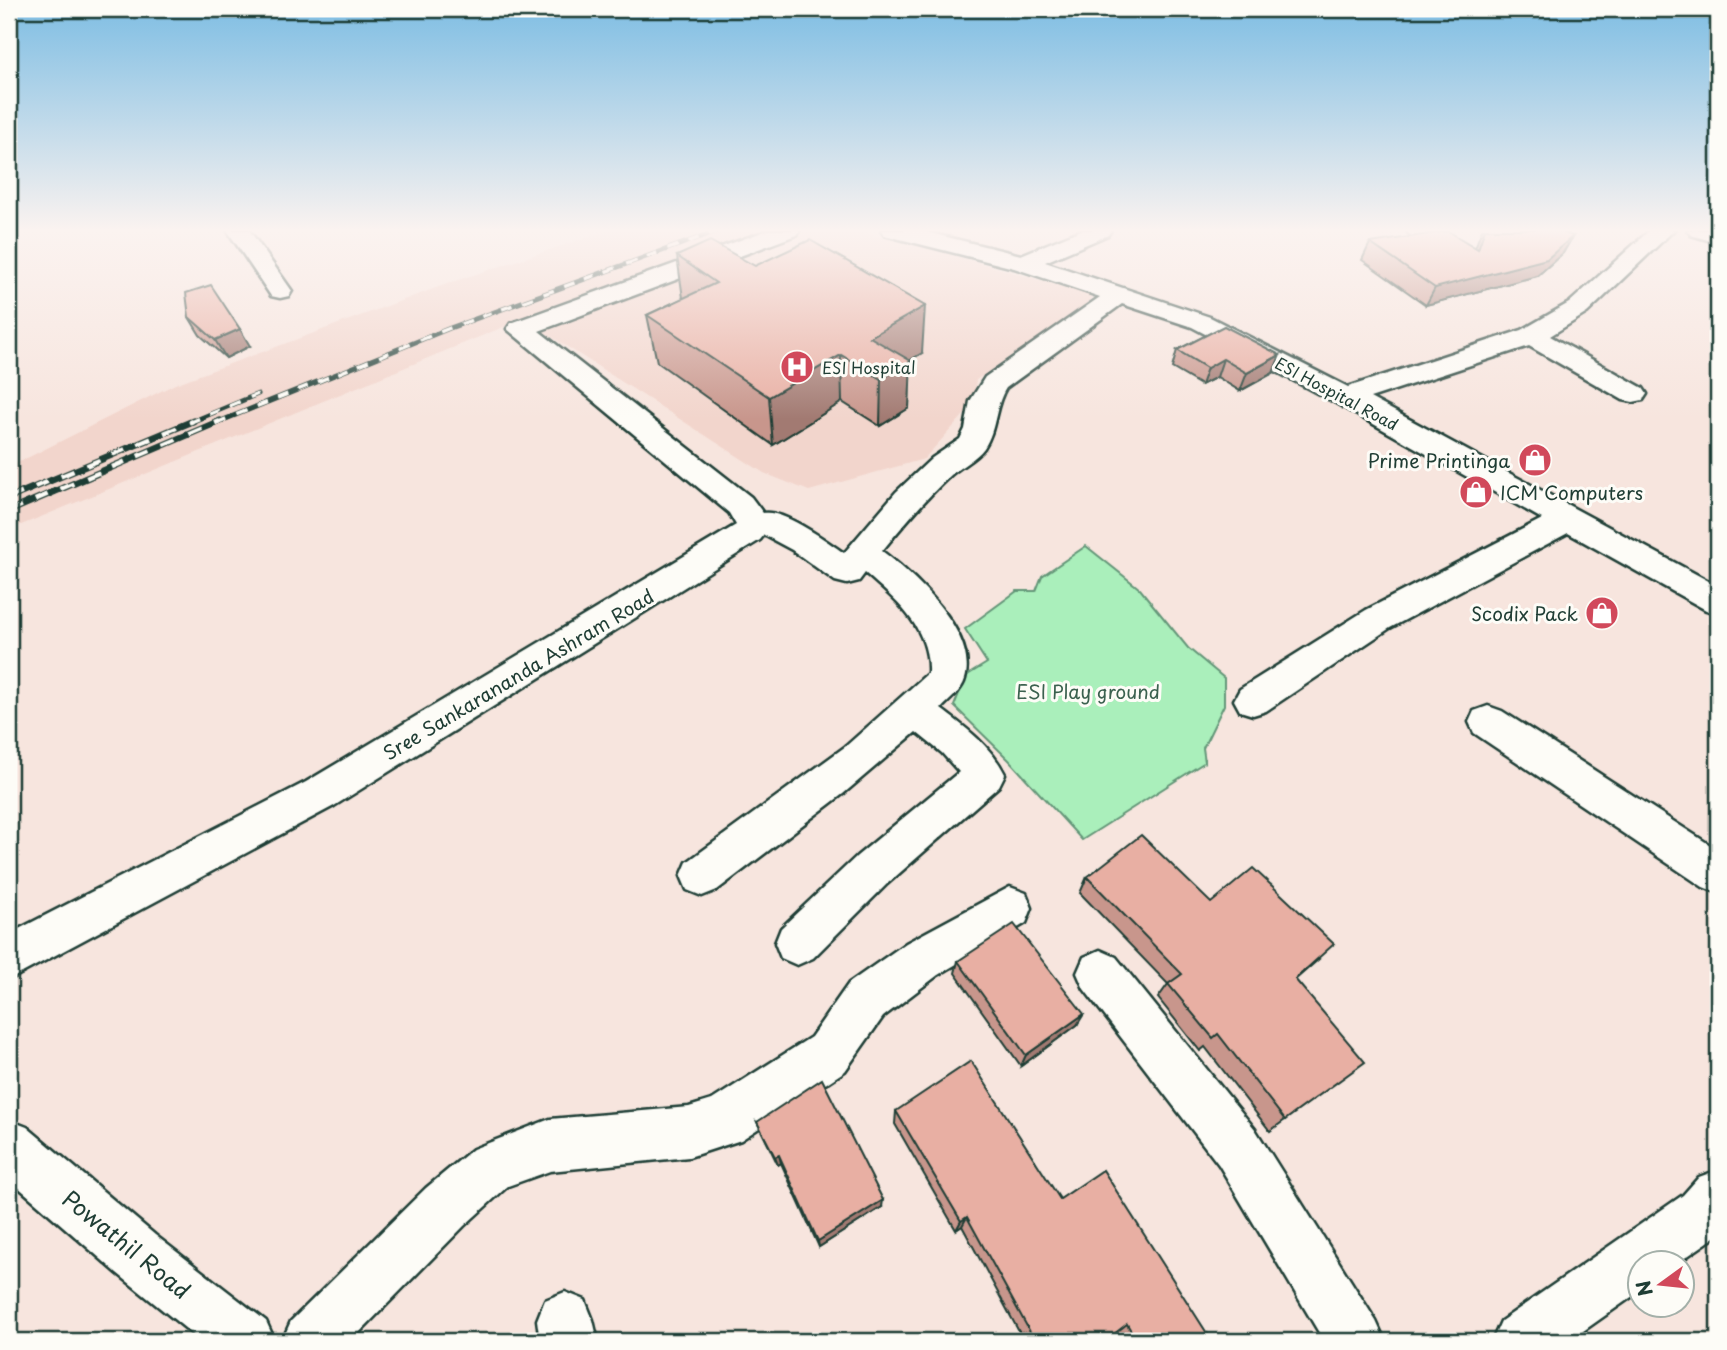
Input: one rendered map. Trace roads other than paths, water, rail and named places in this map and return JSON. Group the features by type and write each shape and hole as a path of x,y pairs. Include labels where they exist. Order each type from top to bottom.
{"street":[{"name":"Sree Sankarananda Ashram Road","path":"9,958 320,794 748,532 753,523 740,505 520,330 618,293"},
{"name":"ESI Hospital Road","path":"1108,293 1201,322 1346,397 1718,601"},
{"path":"1346,397 1531,336 1578,308 1594,293"},
{"path":"768,523 804,542 847,572 907,499 943,465 971,445 980,429 984,401 995,383 1116,296"},
{"path":"1531,336 1633,394"},
{"path":"1252,700 1378,619 1568,519"},
{"path":"702,876 783,818 916,711 947,678 946,651 931,623 890,575 863,554"},
{"path":"797,943 872,870 985,774 956,742 916,711"},
{"path":"1488,722 1718,873"},
{"path":"310,1341 445,1207 491,1167 550,1145 689,1132 723,1122 828,1054 866,1000 922,959 1010,908"},
{"path":"1100,972 1237,1147 1356,1341"},
{"name":"Powathil Road","path":"9,1145 136,1254 246,1341"},
{"path":"1521,1341 1702,1214 1718,1196"}],"railway":[{"path":"216,423 450,328 546,293"},
{"path":"189,423 258,394"},
{"path":"9,498 193,421"},
{"path":"9,511 220,421"}],"place":[{"name":"ESI Hospital","path":"797,367"},
{"name":"Prime Printinga","path":"1535,460"},
{"name":"ICM Computers","path":"1476,492"},
{"name":"Scodix Pack","path":"1602,613"}],"park label":[{"name":"ESI Play ground","path":"1088,691"}]}
